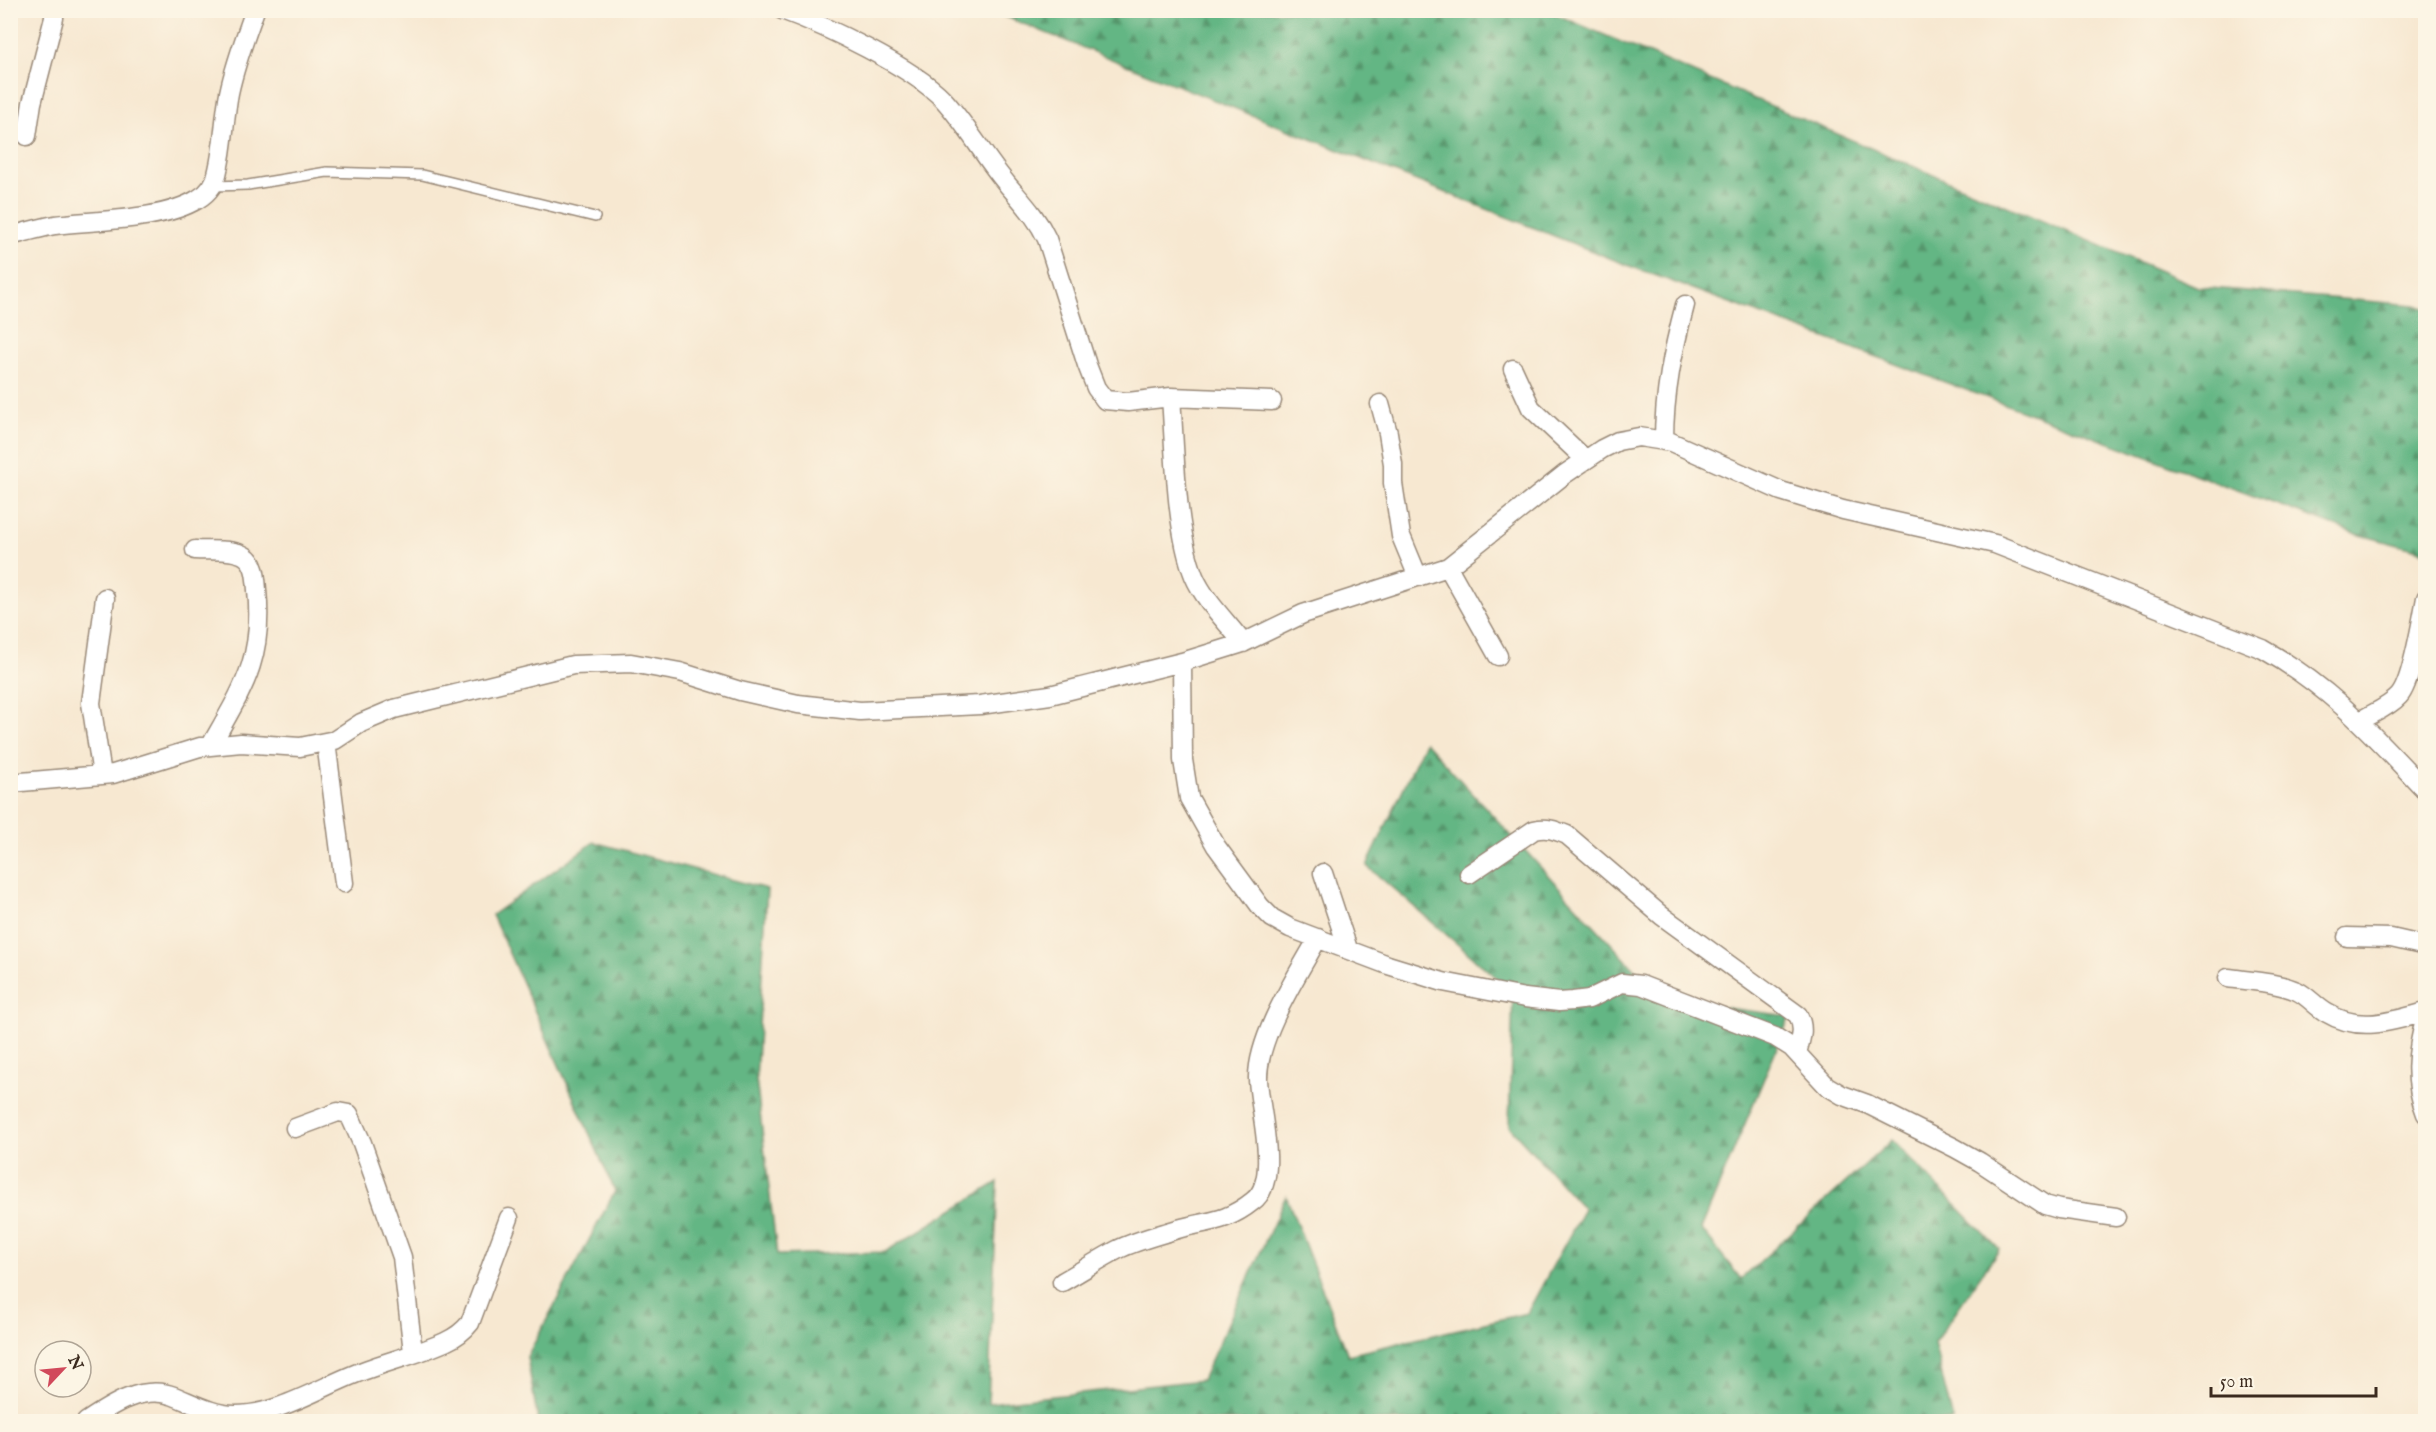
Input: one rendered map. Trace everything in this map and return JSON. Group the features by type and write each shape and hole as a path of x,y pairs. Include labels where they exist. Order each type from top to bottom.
{"street":[{"path":"27,136 32,103 54,18 54,10"},
{"path":"10,236 57,225 156,213 197,200 213,186 218,171 236,61 255,10"},
{"path":"782,10 843,37 894,64 927,85 943,100 1007,184 1039,221 1096,388 1105,400 1128,402 1171,397 1272,401"},
{"path":"1664,441 1664,407 1672,354 1685,305"},
{"path":"1513,369 1531,408 1586,460"},
{"path":"1171,397 1180,506 1190,563 1195,578 1243,643"},
{"path":"1380,404 1389,433 1393,483 1401,536 1418,577"},
{"path":"10,783 102,775 211,746 241,743 300,747 326,742 394,709 573,665 631,663 680,672 740,691 798,704 860,711 980,705 1050,695 1182,662 1243,643 1303,614 1448,567 1586,460 1618,441 1639,437 1671,442 1781,491 1843,510 1995,544 2263,649 2295,667 2333,696 2360,721 2426,791"},
{"path":"195,550 232,552 245,556 252,563 256,575 258,602 256,650 251,670 211,746"},
{"path":"1448,567 1498,656"},
{"path":"102,775 91,703 105,598"},
{"path":"2360,721 2393,702 2401,694 2409,673 2426,598"},
{"path":"1182,662 1183,760 1186,784 1193,807 1216,846 1260,906 1272,918 1290,928 1443,982 1559,1002 1589,999 1622,983 1631,983 1775,1037 1797,1053 1827,1086 1971,1157 2045,1205 2059,1209 2116,1216"},
{"path":"326,742 344,883"},
{"path":"1469,874 1534,830 1543,828 1567,835 1662,916 1798,1015 1802,1022 1803,1034 1797,1053"},
{"path":"1323,873 1348,949"},
{"path":"2347,937 2391,939 2426,946"},
{"path":"1062,1282 1118,1250 1172,1230 1223,1220 1255,1200 1264,1190 1266,1139 1258,1066 1279,1010 1318,938"},
{"path":"2228,978 2285,987 2299,992 2326,1013 2357,1024 2379,1025 2426,1012"},
{"path":"2426,1017 2415,1068 2418,1091 2426,1114"},
{"path":"295,1128 338,1112 349,1114 362,1143 402,1257 413,1352"},
{"path":"86,1422 130,1397 150,1393 171,1395 215,1412 236,1415 274,1408 413,1352 444,1343 461,1334 470,1323 509,1218"}],"lane":[{"path":"213,186 248,185 327,172 422,175 595,217"}],"green space":[{"path":"991,11 1548,11 2198,287 2415,305 2425,308 2425,552 2357,534 1627,265"},
{"path":"1425,742 1663,1000 1790,1016 1701,1229 1741,1279 1892,1140 1999,1249 1934,1343 1953,1421 538,1421 527,1357 615,1191 492,915 594,842 767,889 756,1079 777,1255 885,1252 998,1182 988,1403 1202,1380 1286,1196 1348,1355 1527,1313 1584,1209 1509,1126 1513,992 1367,866"}]}
